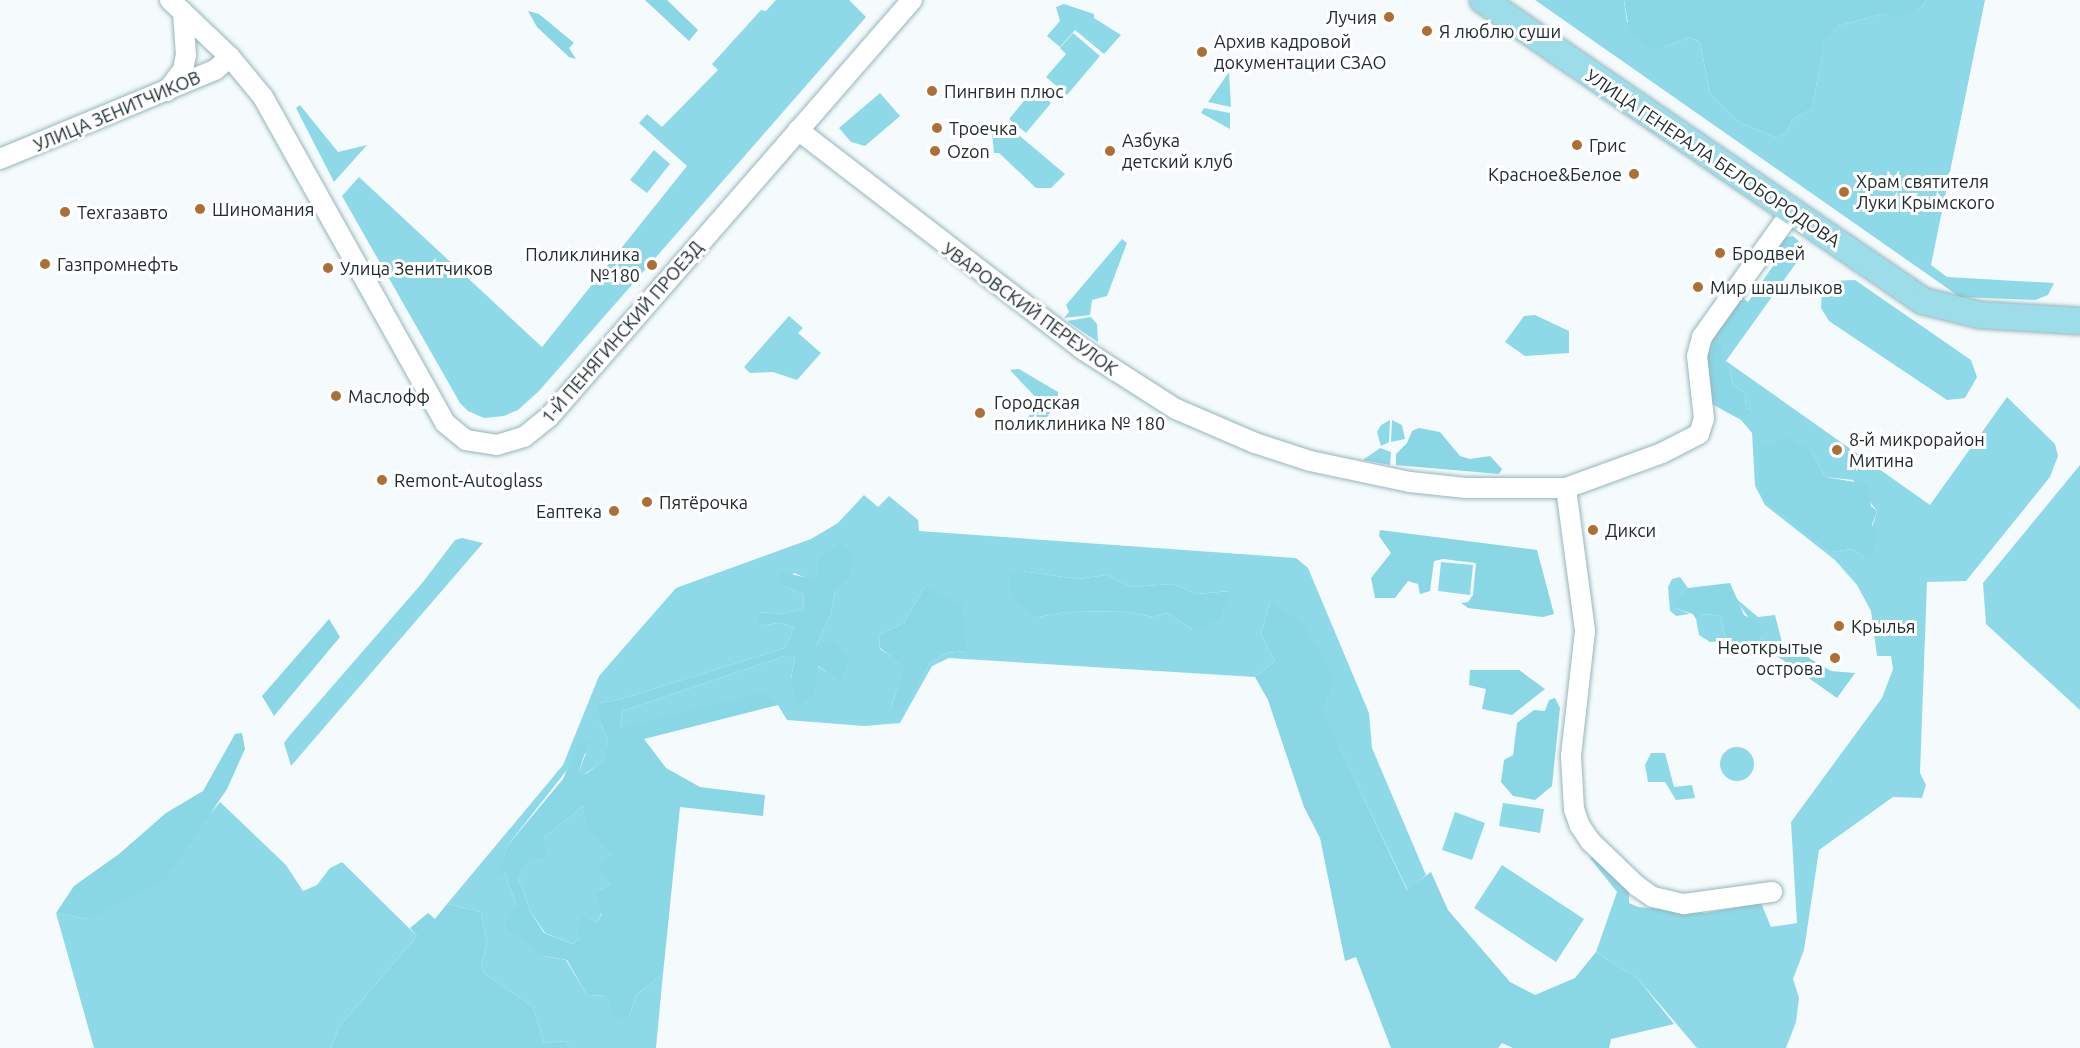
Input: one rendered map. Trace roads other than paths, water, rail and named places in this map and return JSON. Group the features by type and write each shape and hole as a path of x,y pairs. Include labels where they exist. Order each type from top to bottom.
{"main road":[{"name":"УЛИЦА ГЕНЕРАЛА БЕЛОБОРОДОВА","path":"1483,0 1923,301 1948,310 2080,321"}],"street":[{"name":"1-Й ПЕНЯГИНСКИЙ ПРОЕЗД","path":"177,6 230,57 263,97 436,410 456,434 481,445 497,446 524,437 549,417 912,0"},
{"path":"166,91 183,70 186,55 177,6"},
{"name":"УЛИЦА ЗЕНИТЧИКОВ","path":"0,159 215,70 230,57"},
{"name":"УВАРОВСКИЙ ПЕРЕУЛОК","path":"798,130 1096,360 1176,409 1281,453 1357,472 1466,488 1566,488 1662,453 1699,434 1704,419 1697,357 1702,337 1791,212"},
{"path":"1566,488 1585,631 1570,756 1574,809 1580,826 1590,841 1637,886 1653,897 1684,904 1772,892"}],"place":[{"name":"Лучия","path":"1389,17"},
{"name":"Я люблю суши","path":"1427,31"},
{"name":"Архив кадровой документации СЗАО","path":"1202,52"},
{"name":"Пингвин плюс","path":"932,91"},
{"name":"Троечка","path":"937,128"},
{"name":"Грис","path":"1577,145"},
{"name":"Ozon","path":"935,151"},
{"name":"Азбука детский клуб","path":"1110,151"},
{"name":"Красное&Белое","path":"1634,174"},
{"name":"Храм святителя Луки Крымского","path":"1844,192"},
{"name":"Шиномания","path":"200,209"},
{"name":"Техгазавто","path":"65,212"},
{"name":"Бродвей","path":"1720,253"},
{"name":"Газпромнефть","path":"45,264"},
{"name":"Поликлиника №180","path":"652,265"},
{"name":"Улица Зенитчиков","path":"328,268"},
{"name":"Мир шашлыков","path":"1698,287"},
{"name":"Маслофф","path":"336,396"},
{"name":"Городская поликлиника № 180","path":"980,413"},
{"name":"8-й микрорайон Митина","path":"1837,450"},
{"name":"Remont-Autoglass","path":"382,480"},
{"name":"Пятёрочка","path":"647,502"},
{"name":"Еаптека","path":"614,511"},
{"name":"Дикси","path":"1593,530"},
{"name":"Крылья","path":"1839,626"},
{"name":"Неоткрытые острова","path":"1835,658"}]}
